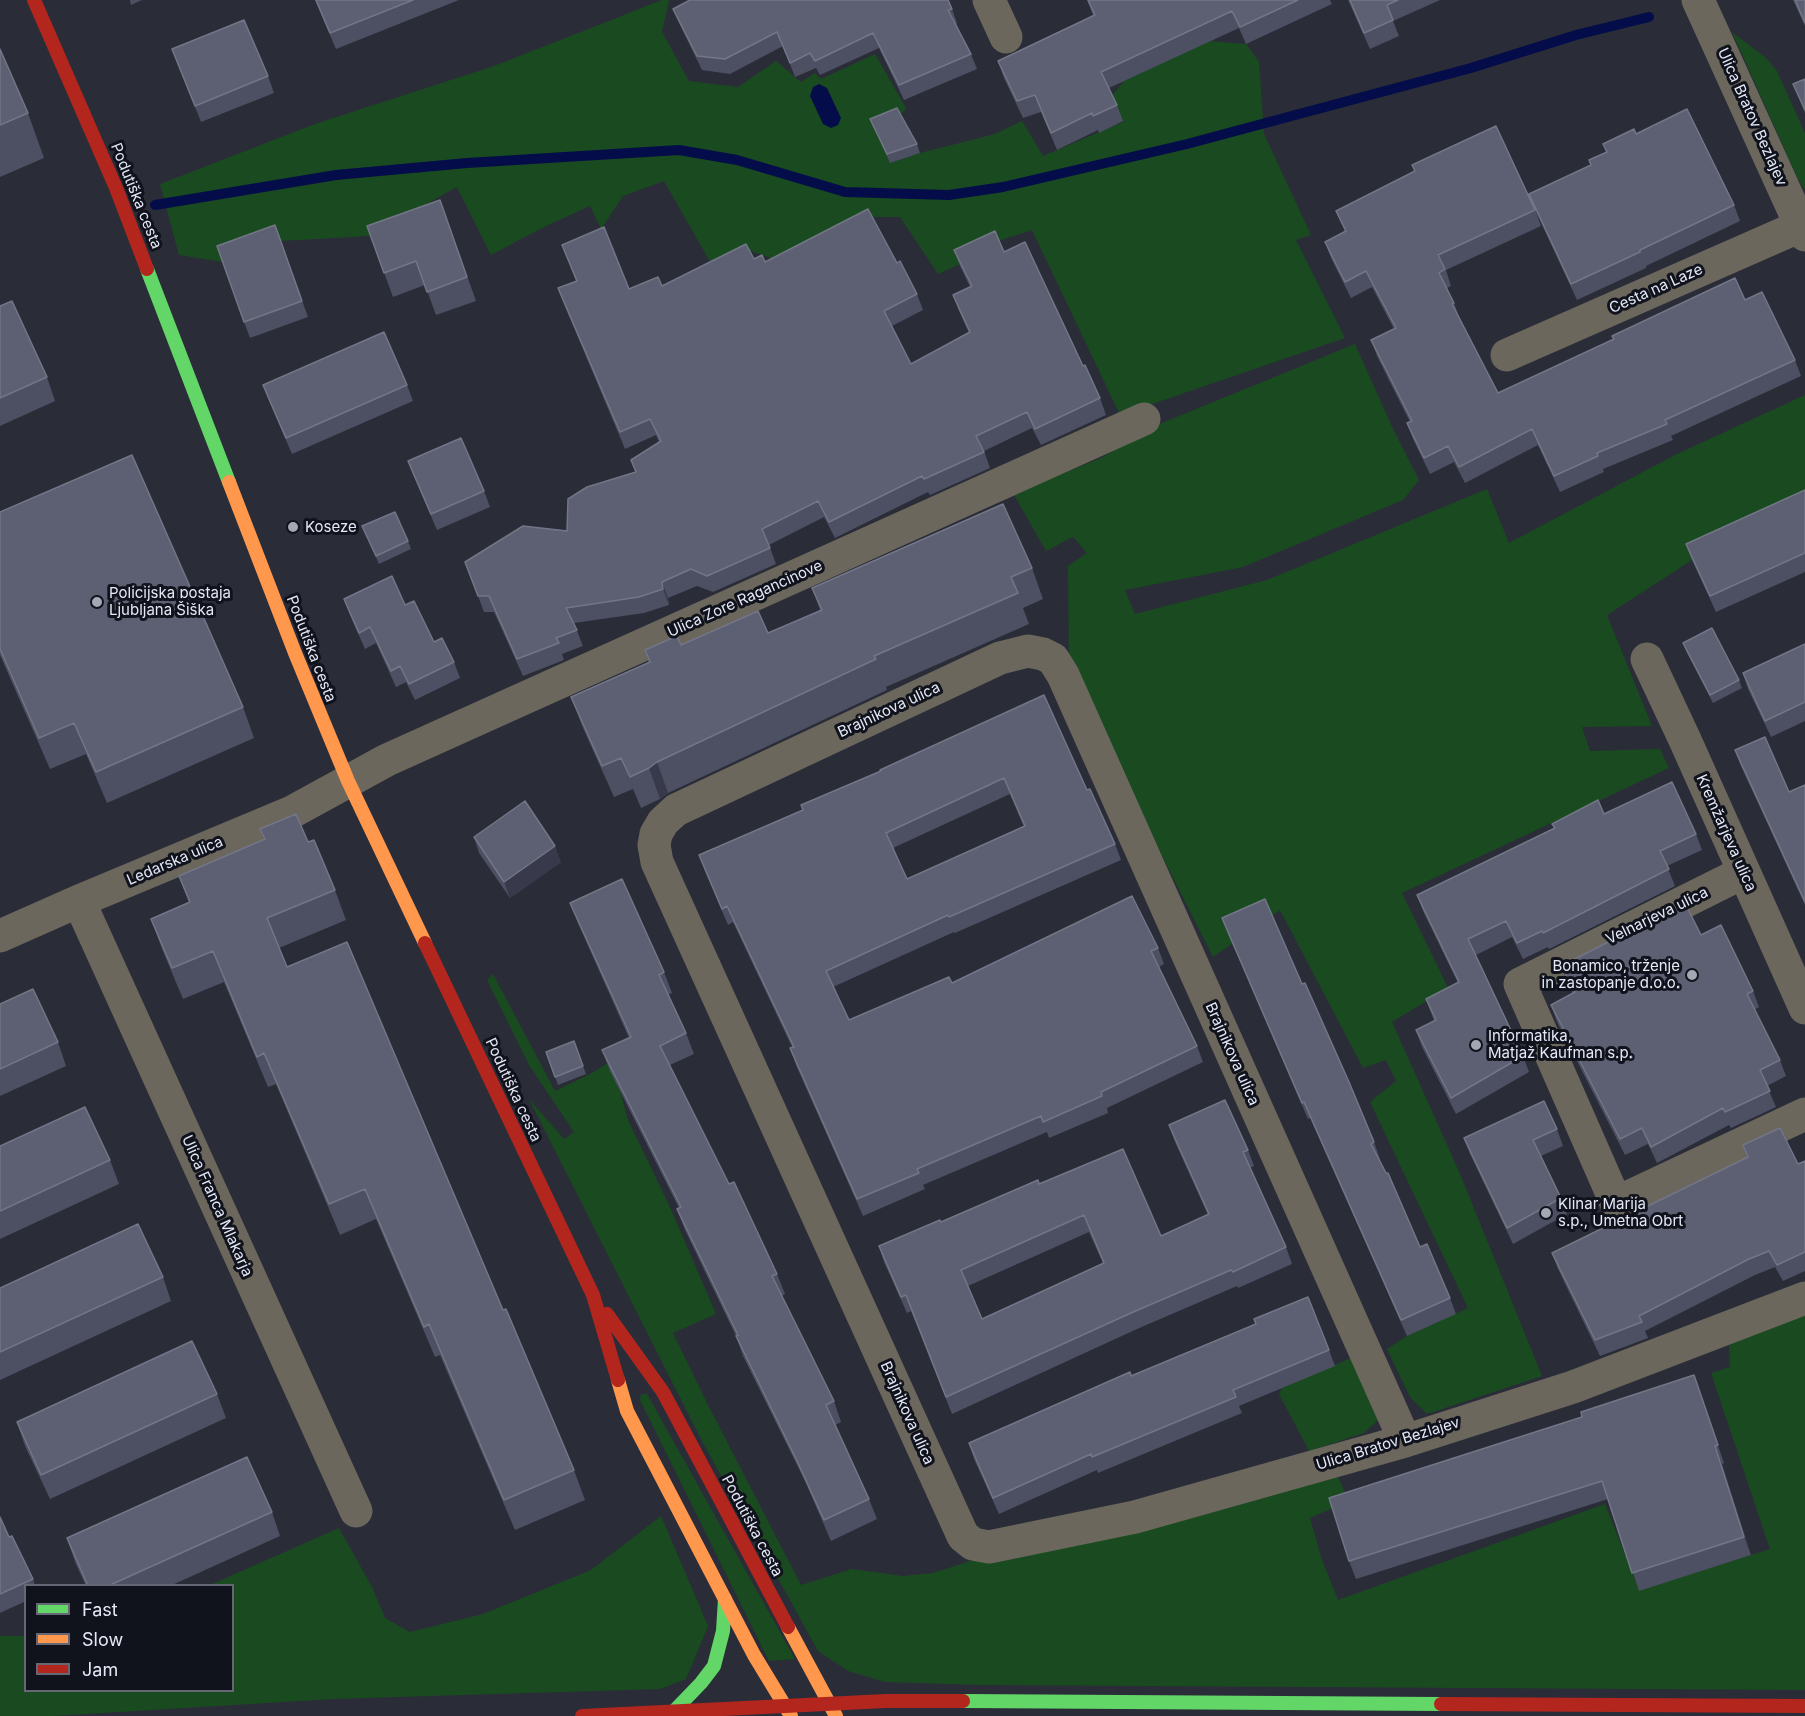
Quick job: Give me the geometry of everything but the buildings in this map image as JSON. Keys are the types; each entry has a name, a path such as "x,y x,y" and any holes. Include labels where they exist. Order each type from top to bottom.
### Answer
{"main road":[{"name":"Podutiška cesta","path":"34,0 116,188 295,653 348,781 592,1295 627,1411 754,1655 787,1710"},
{"name":"Podutiška cesta","path":"592,1295 663,1392 836,1716"},
{"path":"675,1710 714,1666 723,1631 725,1599"},
{"path":"582,1716 675,1710 787,1710 828,1703 886,1701 1805,1706"}],"street":[{"path":"989,0 1006,37"},
{"name":"Ulica Bratov Bezlajev","path":"1698,0 1804,228"},
{"name":"Cesta na Laze","path":"1507,355 1804,228"},
{"name":"Ulica Zore Ragancinove","path":"348,781 398,755 1144,419"},
{"name":"Brajnikova ulica","path":"963,1536 657,862 654,845 656,834 663,822 676,810 1000,658 1028,651 1053,659 1063,675 1405,1441"},
{"name":"Kremžarjeva ulica","path":"1647,659 1805,1008"},
{"name":"Ledarska ulica","path":"0,936 292,812 348,781"},
{"name":"Velnarjeva ulica","path":"1744,872 1520,984 1616,1203 1805,1114"},
{"name":"Ulica Franca Mlakarja","path":"79,901 356,1511"},
{"name":"Ulica Bratov Bezlajev","path":"963,1536 973,1544 989,1547 1135,1516 1405,1441 1573,1387 1805,1298"}],"green space":[{"path":"662,0 669,0 662,32 689,81 738,87 776,61 801,82 815,73 821,79 875,54 906,108 900,116 890,163 995,134 1022,121 1043,156 1123,122 1111,97 1124,81 1209,41 1246,44 1259,62 1264,134 1311,235 1296,240 1345,338 1120,415 1032,230 995,242 958,265 938,274 900,217 873,217 779,261 748,250 712,265 664,181 623,196 601,229 590,206 491,255 457,187 370,236 280,241 223,262 179,255 160,184 315,124 494,66"},
{"path":"1732,32 1766,58 1777,71 1805,133 1805,190 1797,177"},
{"path":"1355,344 1393,429 1419,480 1403,500 1243,567 1125,590 1135,614 1267,580 1487,489 1509,543 1675,455 1805,395 1805,506 1692,560 1607,615 1652,726 1582,727 1590,751 1660,749 1669,768 1402,893 1448,988 1392,1022 1460,1174 1542,1376 1427,1414 1410,1397 1387,1349 1407,1336 1468,1308 1370,1102 1396,1081 1386,1060 1363,1068 1280,910 1213,957 1069,671 1068,566 1087,553 1073,537 1046,551 1013,493 1101,458 1162,423"},
{"path":"493,974 555,1091 612,1061 628,1120 669,1205 716,1314 673,1333 801,1585 852,1569 903,1576 933,1573 998,1552 1334,1468 1349,1501 1310,1518 1322,1560 1338,1600 1605,1504 1639,1590 1770,1549 1711,1373 1730,1367 1729,1345 1805,1312 1805,1690 978,1685 885,1682 848,1671 818,1651 703,1443 529,1099 564,1139 574,1132 529,1065 487,980"},
{"path":"1353,1357 1378,1420 1364,1433 1309,1451 1279,1394 1282,1388"},
{"path":"641,1394 647,1394 795,1659 769,1661 640,1400"},
{"path":"661,1516 708,1626 686,1679 660,1689 333,1699 53,1716 0,1716 0,1636 24,1636 24,1692 234,1692 234,1584 212,1584 339,1528 372,1587 385,1618 410,1632 483,1614 591,1570"}],"shaded area":[{"path":"819,84 827,88 841,118 838,125 831,128 823,124 810,96 813,87"}],"waterway":[{"path":"155,205 336,175 467,163 679,150 737,160 845,192 949,195 1003,187 1187,144 1471,68 1576,35 1649,17"}],"traffic: fast":[{"path":"147,269 229,482"},
{"path":"675,1710 714,1666 723,1631 725,1599"},
{"path":"963,1701 1441,1704"}],"traffic: slow":[{"path":"229,482 295,653 348,781 425,943"},
{"path":"618,1380 627,1411 754,1655 791,1716"},
{"path":"788,1627 836,1716"}],"traffic: jam":[{"path":"34,0 116,188 147,269"},
{"path":"425,943 593,1295 618,1380"},
{"path":"607,1314 663,1392 788,1627"},
{"path":"582,1716 886,1701 963,1701"},
{"path":"1441,1704 1805,1706"}],"place":[{"name":"Koseze","path":"293,527"},
{"name":"Policijska postaja Ljubljana Šiška","path":"97,602"},
{"name":"Bonamico, trženje in zastopanje d.o.o.","path":"1692,975"},
{"name":"Informatika, Matjaž Kaufman s.p.","path":"1476,1045"},
{"name":"Klinar Marija s.p., Umetna Obrt","path":"1546,1213"}]}
